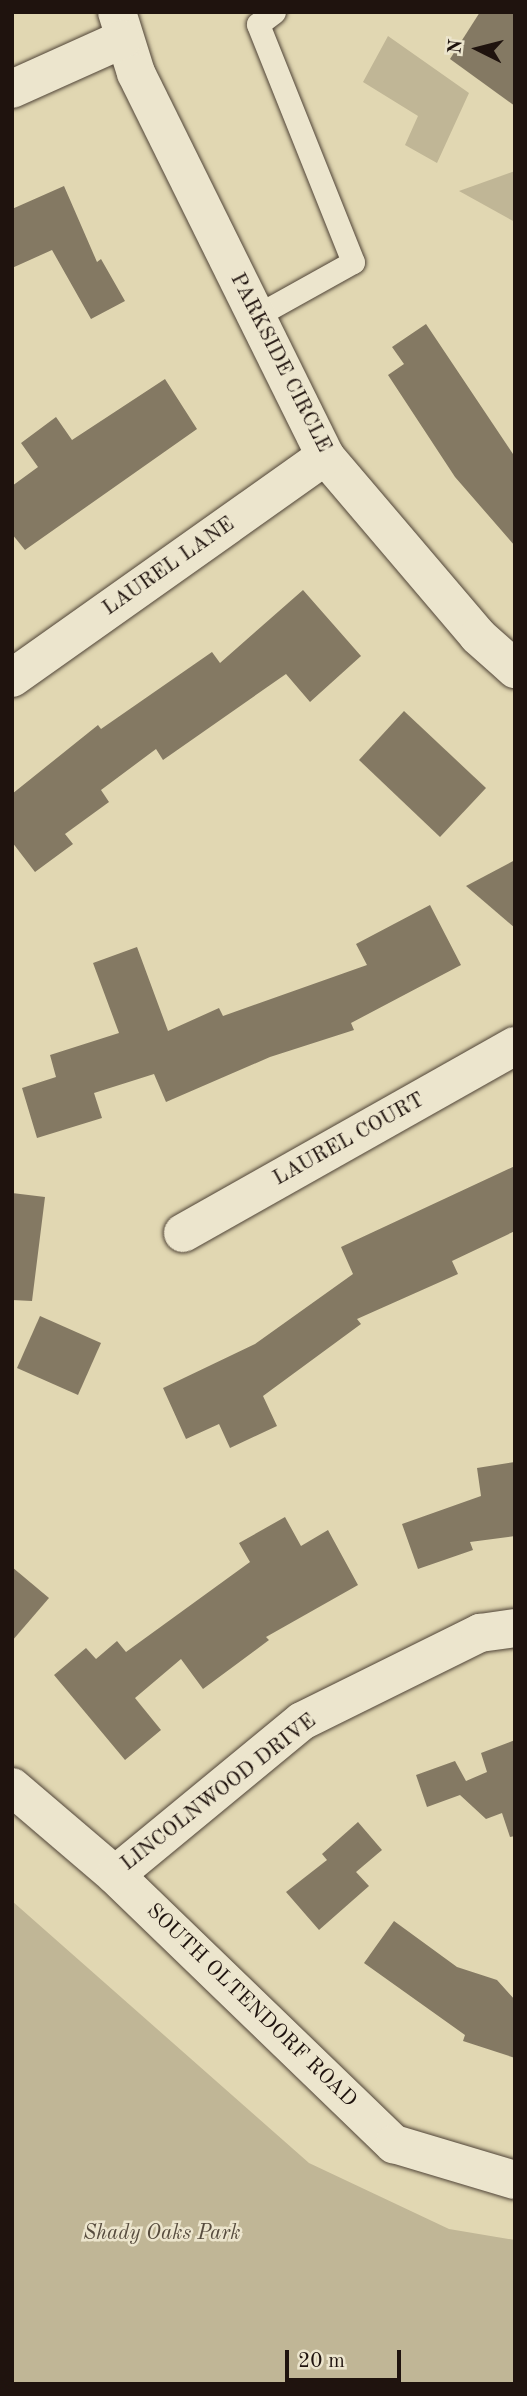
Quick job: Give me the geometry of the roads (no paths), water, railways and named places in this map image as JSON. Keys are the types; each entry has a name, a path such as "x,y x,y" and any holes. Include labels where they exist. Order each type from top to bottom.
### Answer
{"street":[{"path":"12,89 120,26"},
{"name":"PARKSIDE CIRCLE","path":"120,26 136,74 325,456 478,636 515,669"},
{"name":"LAUREL LANE","path":"12,678 325,456"},
{"name":"LAUREL COURT","path":"183,1233 515,1046"},
{"name":"LINCOLNWOOD DRIVE","path":"115,1875 302,1721 480,1633 515,1628"},
{"name":"SOUTH OLTENDORF ROAD","path":"12,1787 115,1875 394,2144 515,2180"}],"lane":[{"path":"256,316 353,262 262,16"}],"park label":[{"name":"Shady Oaks Park","path":"162,2234"}]}
